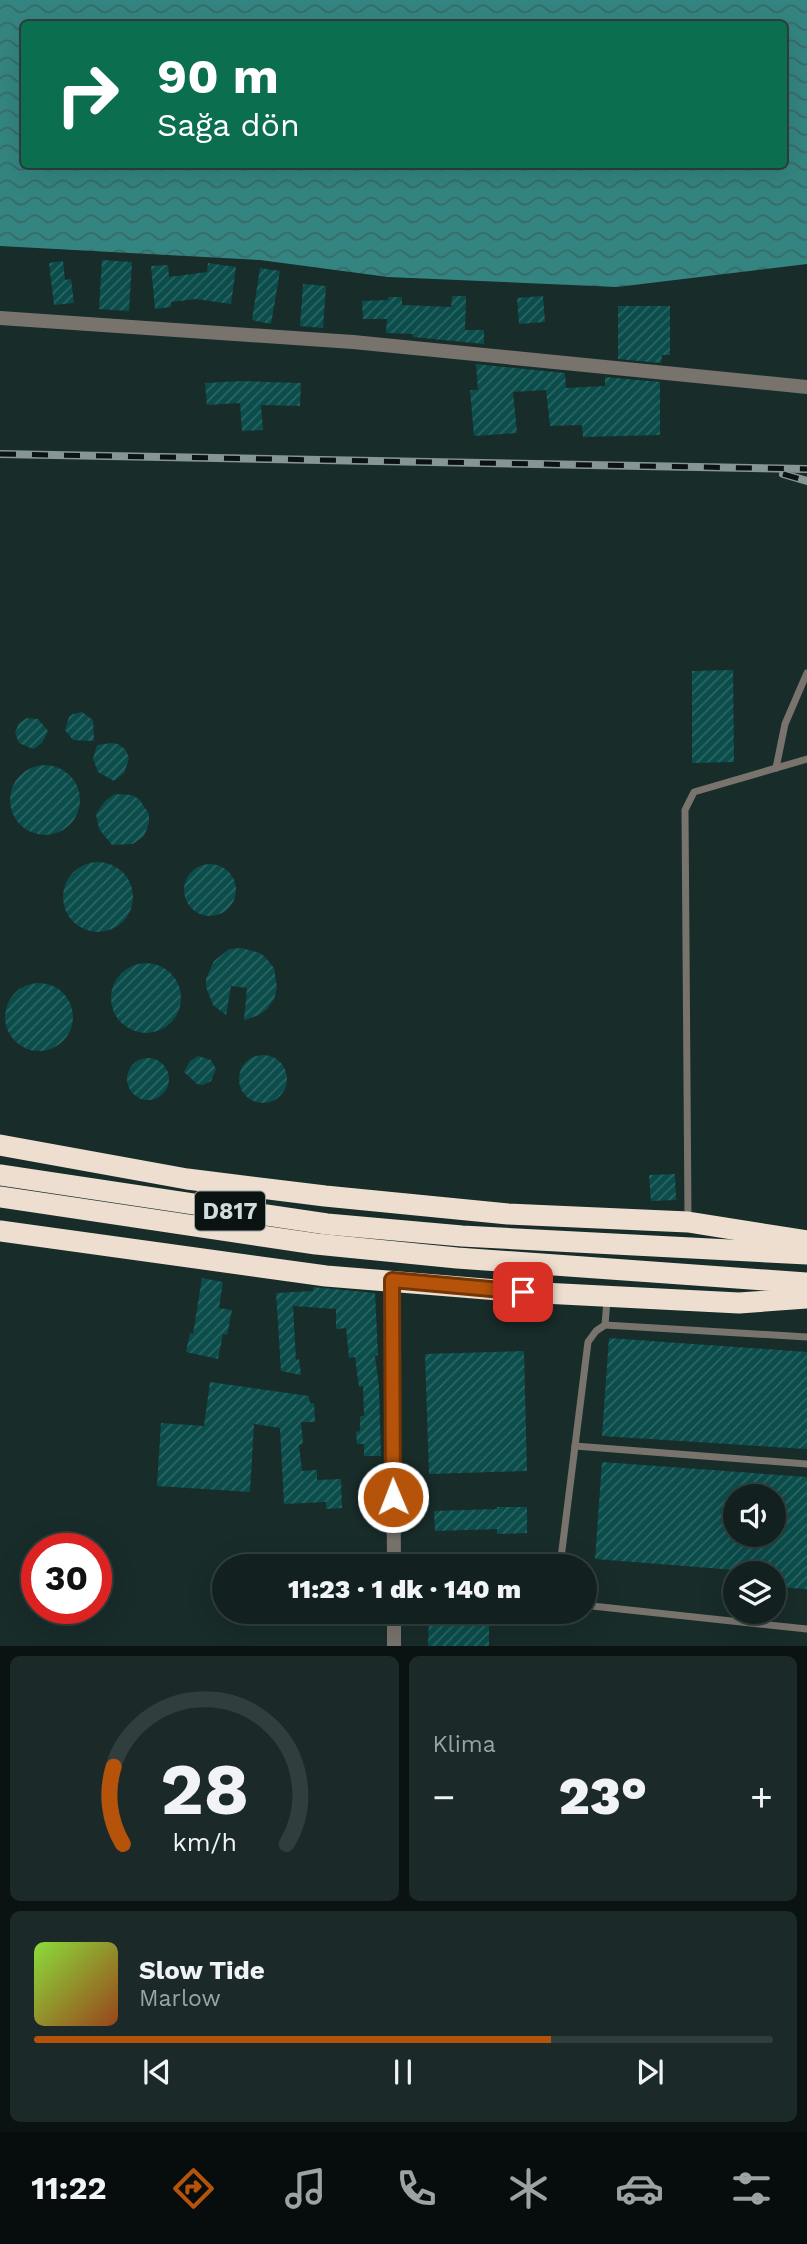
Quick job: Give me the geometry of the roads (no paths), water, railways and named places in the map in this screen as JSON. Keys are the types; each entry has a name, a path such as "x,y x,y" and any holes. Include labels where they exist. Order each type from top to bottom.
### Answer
{"highway":[{"path":"0,1145 187,1179 325,1196 508,1214 688,1222 807,1241"},
{"name":"D817","path":"0,1175 327,1224 461,1236 807,1254"},
{"name":"D817","path":"0,1197 316,1244 457,1258 807,1283"},
{"path":"0,1231 326,1276 523,1292 739,1303 807,1298"}],"street":[{"path":"0,318 353,342 807,387"},
{"path":"392,1280 394,1554"},
{"path":"394,1624 394,1646"}],"lane":[{"path":"776,768 785,724 807,673"},
{"path":"688,1222 684,810 694,792 807,759"},
{"path":"606,1325 607,1296"},
{"path":"562,1554 588,1342 596,1331 606,1325 807,1336"},
{"path":"575,1447 807,1464"},
{"path":"597,1607 807,1629"}],"water":[{"path":"0,0 807,0 807,264 617,287 388,277 260,260 0,246"}],"railway":[{"path":"0,454 807,469"},
{"path":"783,474 807,481"}]}
